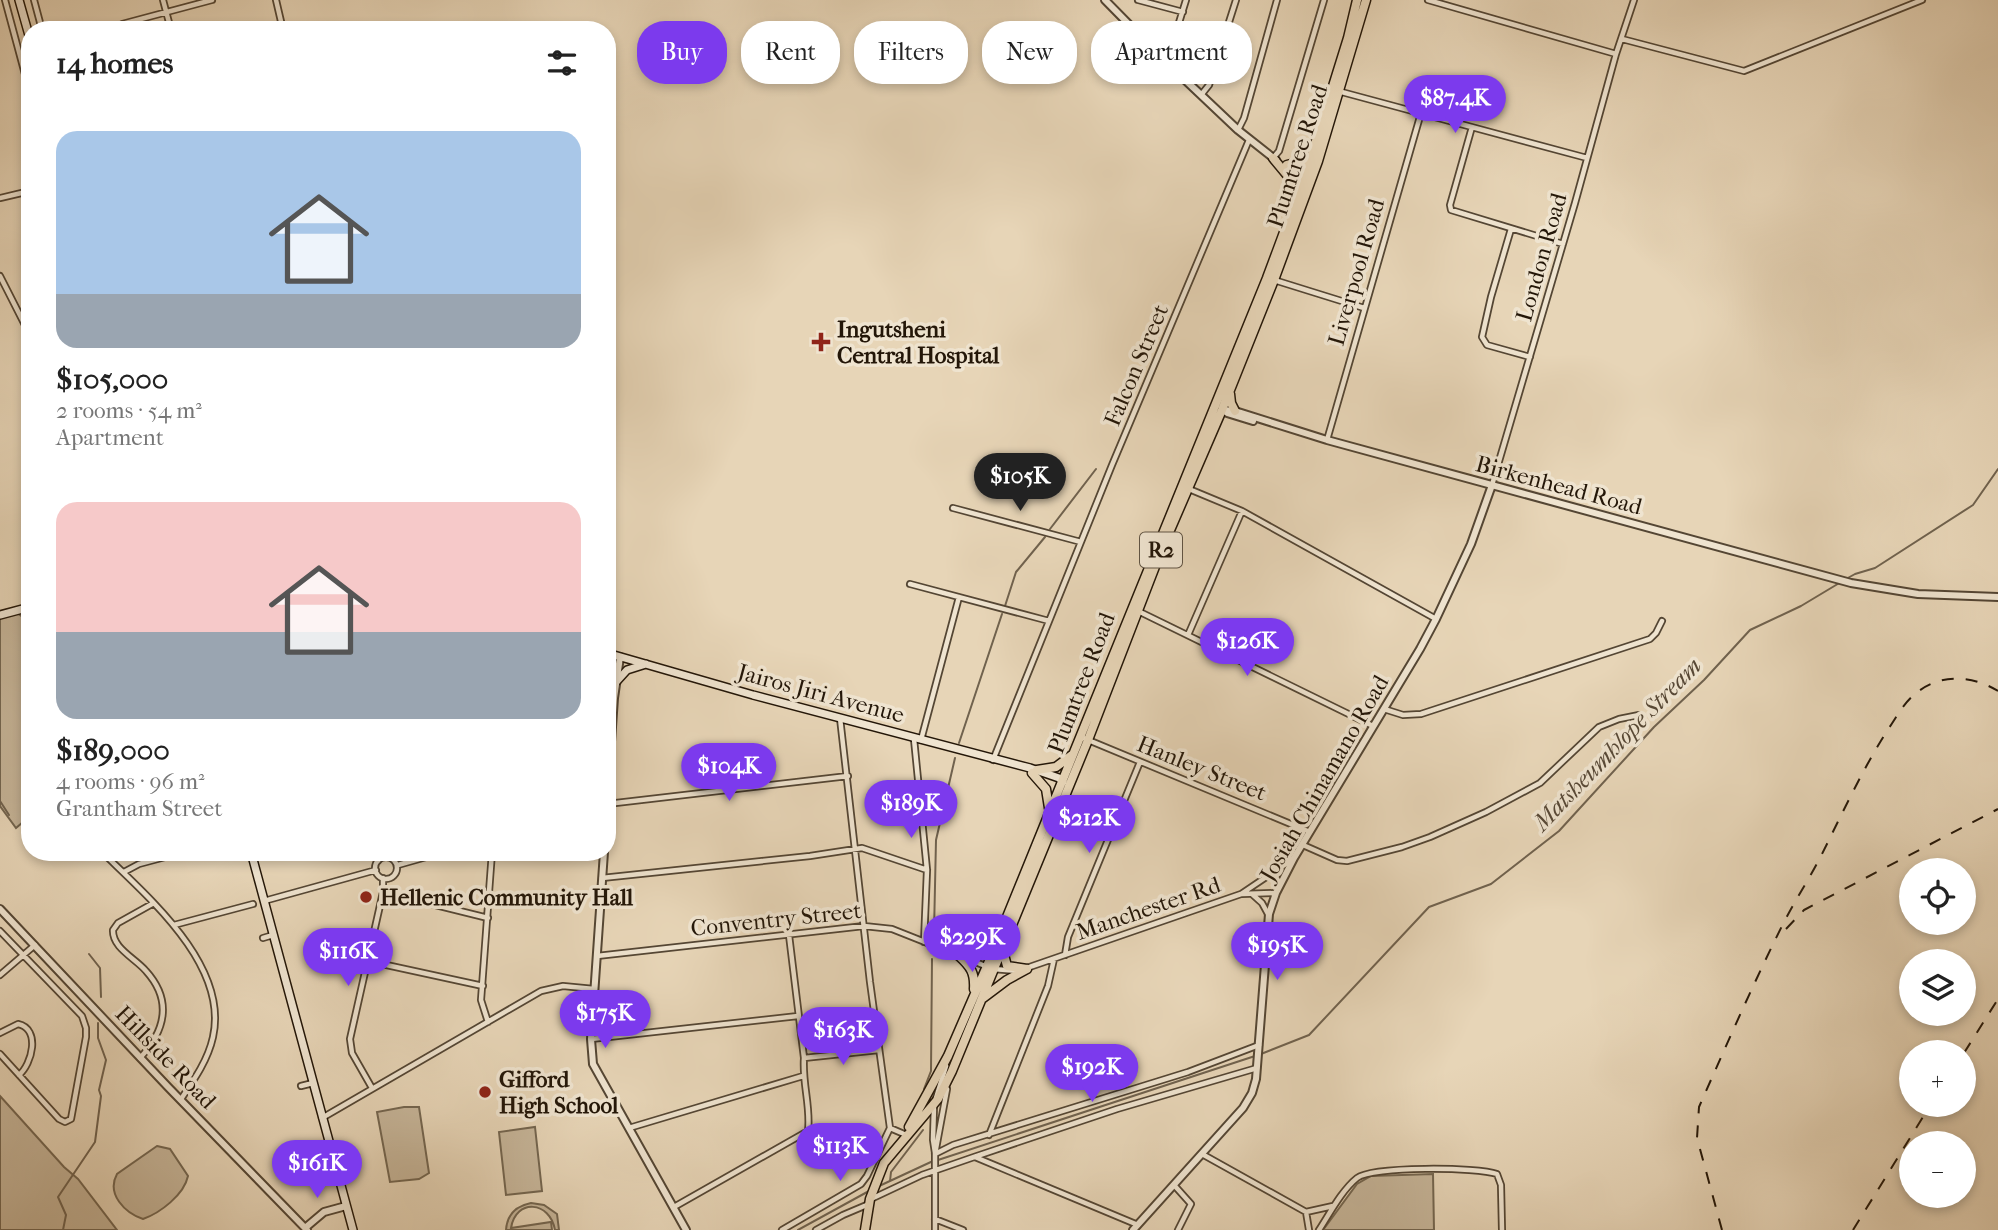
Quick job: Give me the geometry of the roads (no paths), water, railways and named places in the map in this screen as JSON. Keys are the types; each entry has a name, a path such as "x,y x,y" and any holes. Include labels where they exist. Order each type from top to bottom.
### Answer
{"highway":[{"name":"Plumtree Road","path":"990,968 1002,949 1074,774 1084,739 1134,609 1213,420 1218,395 1310,187 1357,0"},
{"name":"Plumtree Road","path":"1335,90 1366,0"},
{"path":"1273,158 1292,181 1297,198"},
{"path":"1287,165 1315,159"},
{"path":"1310,187 1306,173 1315,159"},
{"name":"Plumtree Road","path":"1222,410 1306,173"},
{"path":"1213,420 1234,414 1230,391"},
{"path":"1213,420 1222,410 1218,395"},
{"name":"Plumtree Road","path":"896,1147 926,1099 977,998 990,968 998,939 1075,751 1084,739"},
{"path":"1049,814 1046,789 1032,770 1056,767 1075,751"},
{"path":"1065,795 1063,782 1074,774"},
{"path":"959,956 981,953 998,939"},
{"path":"1002,949 1007,965 1027,969"},
{"path":"959,956 970,965 974,973 977,998 1027,969"},
{"name":"Plumtree Road","path":"896,1147 934,1104 952,1071 977,998"},
{"name":"R2","path":"865,1230 876,1182 884,1163 896,1147"}],"main road":[{"path":"19,0 25,21"},
{"path":"0,615 21,610"},
{"name":"Jairos Jiri Avenue","path":"616,656 1032,770 1059,778 1063,782"},
{"path":"617,681 627,670 646,664"},
{"path":"253,861 353,1230"}],"street":[{"path":"5,0 21,60"},
{"path":"34,0 40,21"},
{"path":"163,0 168,21"},
{"path":"133,21 212,0"},
{"path":"275,0 281,21"},
{"path":"1105,0 1126,21"},
{"path":"1138,0 1183,12"},
{"path":"1180,21 1186,0"},
{"path":"1201,95 1209,85 1236,0"},
{"path":"1238,130 1244,118 1277,0"},
{"path":"1273,158 1283,141 1324,0"},
{"path":"1428,0 1616,54"},
{"name":"London Road","path":"1492,485 1616,54 1634,0"},
{"path":"1622,39 1744,71 1922,0"},
{"path":"1189,84 1249,140 1273,158 1306,173"},
{"path":"1335,90 1587,158"},
{"name":"Liverpool Road","path":"1327,440 1421,113"},
{"path":"1472,127 1450,208 1455,213 1563,244"},
{"name":"Falcon Street","path":"993,760 1048,621 1249,140"},
{"path":"0,198 21,193"},
{"path":"1511,229 1482,337 1487,345 1530,356"},
{"path":"0,276 21,317"},
{"path":"1270,279 1364,308"},
{"name":"Birkenhead Road","path":"1222,410 1851,583 1918,594 1998,597"},
{"name":"Josiah Chinamano Road","path":"1135,1228 1248,1101 1257,1068 1269,914 1276,893 1294,858 1436,619 1471,544 1492,485"},
{"path":"1185,487 1242,511 1436,619"},
{"path":"953,508 1081,542"},
{"path":"1188,635 1242,511"},
{"path":"910,584 1048,621"},
{"path":"924,942 927,870 917,739 959,597"},
{"path":"1134,609 1373,726"},
{"path":"1384,709 1403,715 1420,714 1650,639 1662,621"},
{"path":"616,693 620,657"},
{"path":"1303,845 1336,860 1347,860 1391,850 1430,837 1486,812 1540,783 1599,727 1639,715"},
{"path":"782,1230 859,1186 867,1176 890,1128 840,717"},
{"name":"Hanley Street","path":"1084,739 1310,832"},
{"path":"1065,956 1068,937 1140,762"},
{"path":"616,801 848,776"},
{"path":"602,878 810,856 855,848 869,849 927,870"},
{"path":"1241,894 1294,858"},
{"path":"112,861 174,925 204,972 214,996 215,1027 209,1051 181,1099"},
{"path":"124,872 150,861"},
{"path":"376,870 378,861"},
{"path":"383,878 393,877 397,872 394,861"},
{"path":"397,865 411,861"},
{"path":"488,1022 482,1007 482,986 491,861"},
{"path":"603,861 591,1039 593,1064 686,1230"},
{"path":"264,901 376,870"},
{"path":"372,1088 352,1053 350,1039 383,892 383,878 376,870"},
{"path":"383,892 488,918"},
{"path":"1251,893 1269,914"},
{"path":"1241,894 1276,893"},
{"name":"Manchester Rd","path":"990,968 1010,971 1027,969 1241,894"},
{"path":"140,1058 156,1040 161,1027 163,1005 151,977 119,946 114,939 113,930 118,923 152,904"},
{"path":"174,925 253,904"},
{"name":"Hillside Road","path":"0,909 306,1229"},
{"name":"Conventry Street","path":"597,956 864,926 892,929 990,968"},
{"path":"0,930 82,1016 86,1037 73,1115 65,1122 59,1119 0,1054"},
{"path":"263,938 273,935"},
{"path":"789,935 804,1058 808,1131"},
{"path":"0,975 36,945"},
{"path":"989,1135 1048,986 1054,960"},
{"path":"368,961 482,986"},
{"path":"321,1119 535,995 554,987 594,989"},
{"path":"591,1039 797,1016"},
{"path":"0,1033 18,1024 26,1027 32,1035 29,1065 19,1075"},
{"path":"935,1155 953,1144 1188,1072 1259,1046"},
{"path":"804,1058 879,1050"},
{"path":"936,1230 934,1104 948,1056"},
{"path":"816,1230 871,1199 936,1169 1117,1108 1257,1068"},
{"path":"935,1155 943,1103 952,1071"},
{"path":"628,1128 803,1076"},
{"path":"301,1086 313,1083"},
{"path":"890,1128 904,1134"},
{"path":"674,1207 808,1131"},
{"path":"808,1131 875,1159"},
{"path":"1202,1154 1306,1212 1327,1209 1336,1204"},
{"path":"974,1157 1135,1228"},
{"path":"1319,1230 1356,1179 1373,1172 1434,1169 1480,1170 1493,1172 1499,1177 1502,1230"},
{"path":"1174,1185 1191,1205 1178,1230"},
{"path":"306,1229 324,1212 346,1206"},
{"path":"1306,1212 1310,1230"},
{"path":"935,1219 963,1230"}],"waterway":[{"path":"1050,529 1096,469"},
{"name":"Matsheumhlope Stream","path":"1846,579 1875,568 1973,505 1998,469"},
{"path":"1005,606 1016,572 1045,537"},
{"name":"Matsheumhlope Stream","path":"1261,1054 1309,1035 1429,907 1491,884 1559,831 1654,727 1704,680 1750,630 1801,606 1841,582"},
{"path":"959,743 1002,614"},
{"path":"934,932 936,840 955,758"},
{"path":"0,801 9,815"},
{"path":"89,954 100,968 101,997"},
{"path":"924,1089 931,1071 932,959"},
{"name":"Matsheumhlope Stream","path":"63,1230 66,1215 58,1197 95,1142 101,1096 99,1090 106,1060 98,1038 98,1023"},
{"name":"Matsheumhlope Stream","path":"938,1160 1255,1056"},
{"path":"890,1181 891,1172 923,1130"},
{"name":"Matsheumhlope Stream","path":"877,1187 933,1161"},
{"name":"Matsheumhlope Stream","path":"798,1230 869,1191"}],"railway":[{"path":"1722,1230 1697,1138 1699,1107 1783,924 1871,759 1907,701 1925,687 1945,680 1967,679 1998,691"},
{"path":"1786,929 1804,910 1998,809"},
{"path":"1972,1040 1998,999"},
{"path":"1853,1230 1923,1117"}],"place":[{"name":"Ingutsheni Central Hospital","path":"821,342"},
{"name":"Hellenic Community Hall","path":"366,897"},
{"name":"Gifford High School","path":"485,1092"}]}
